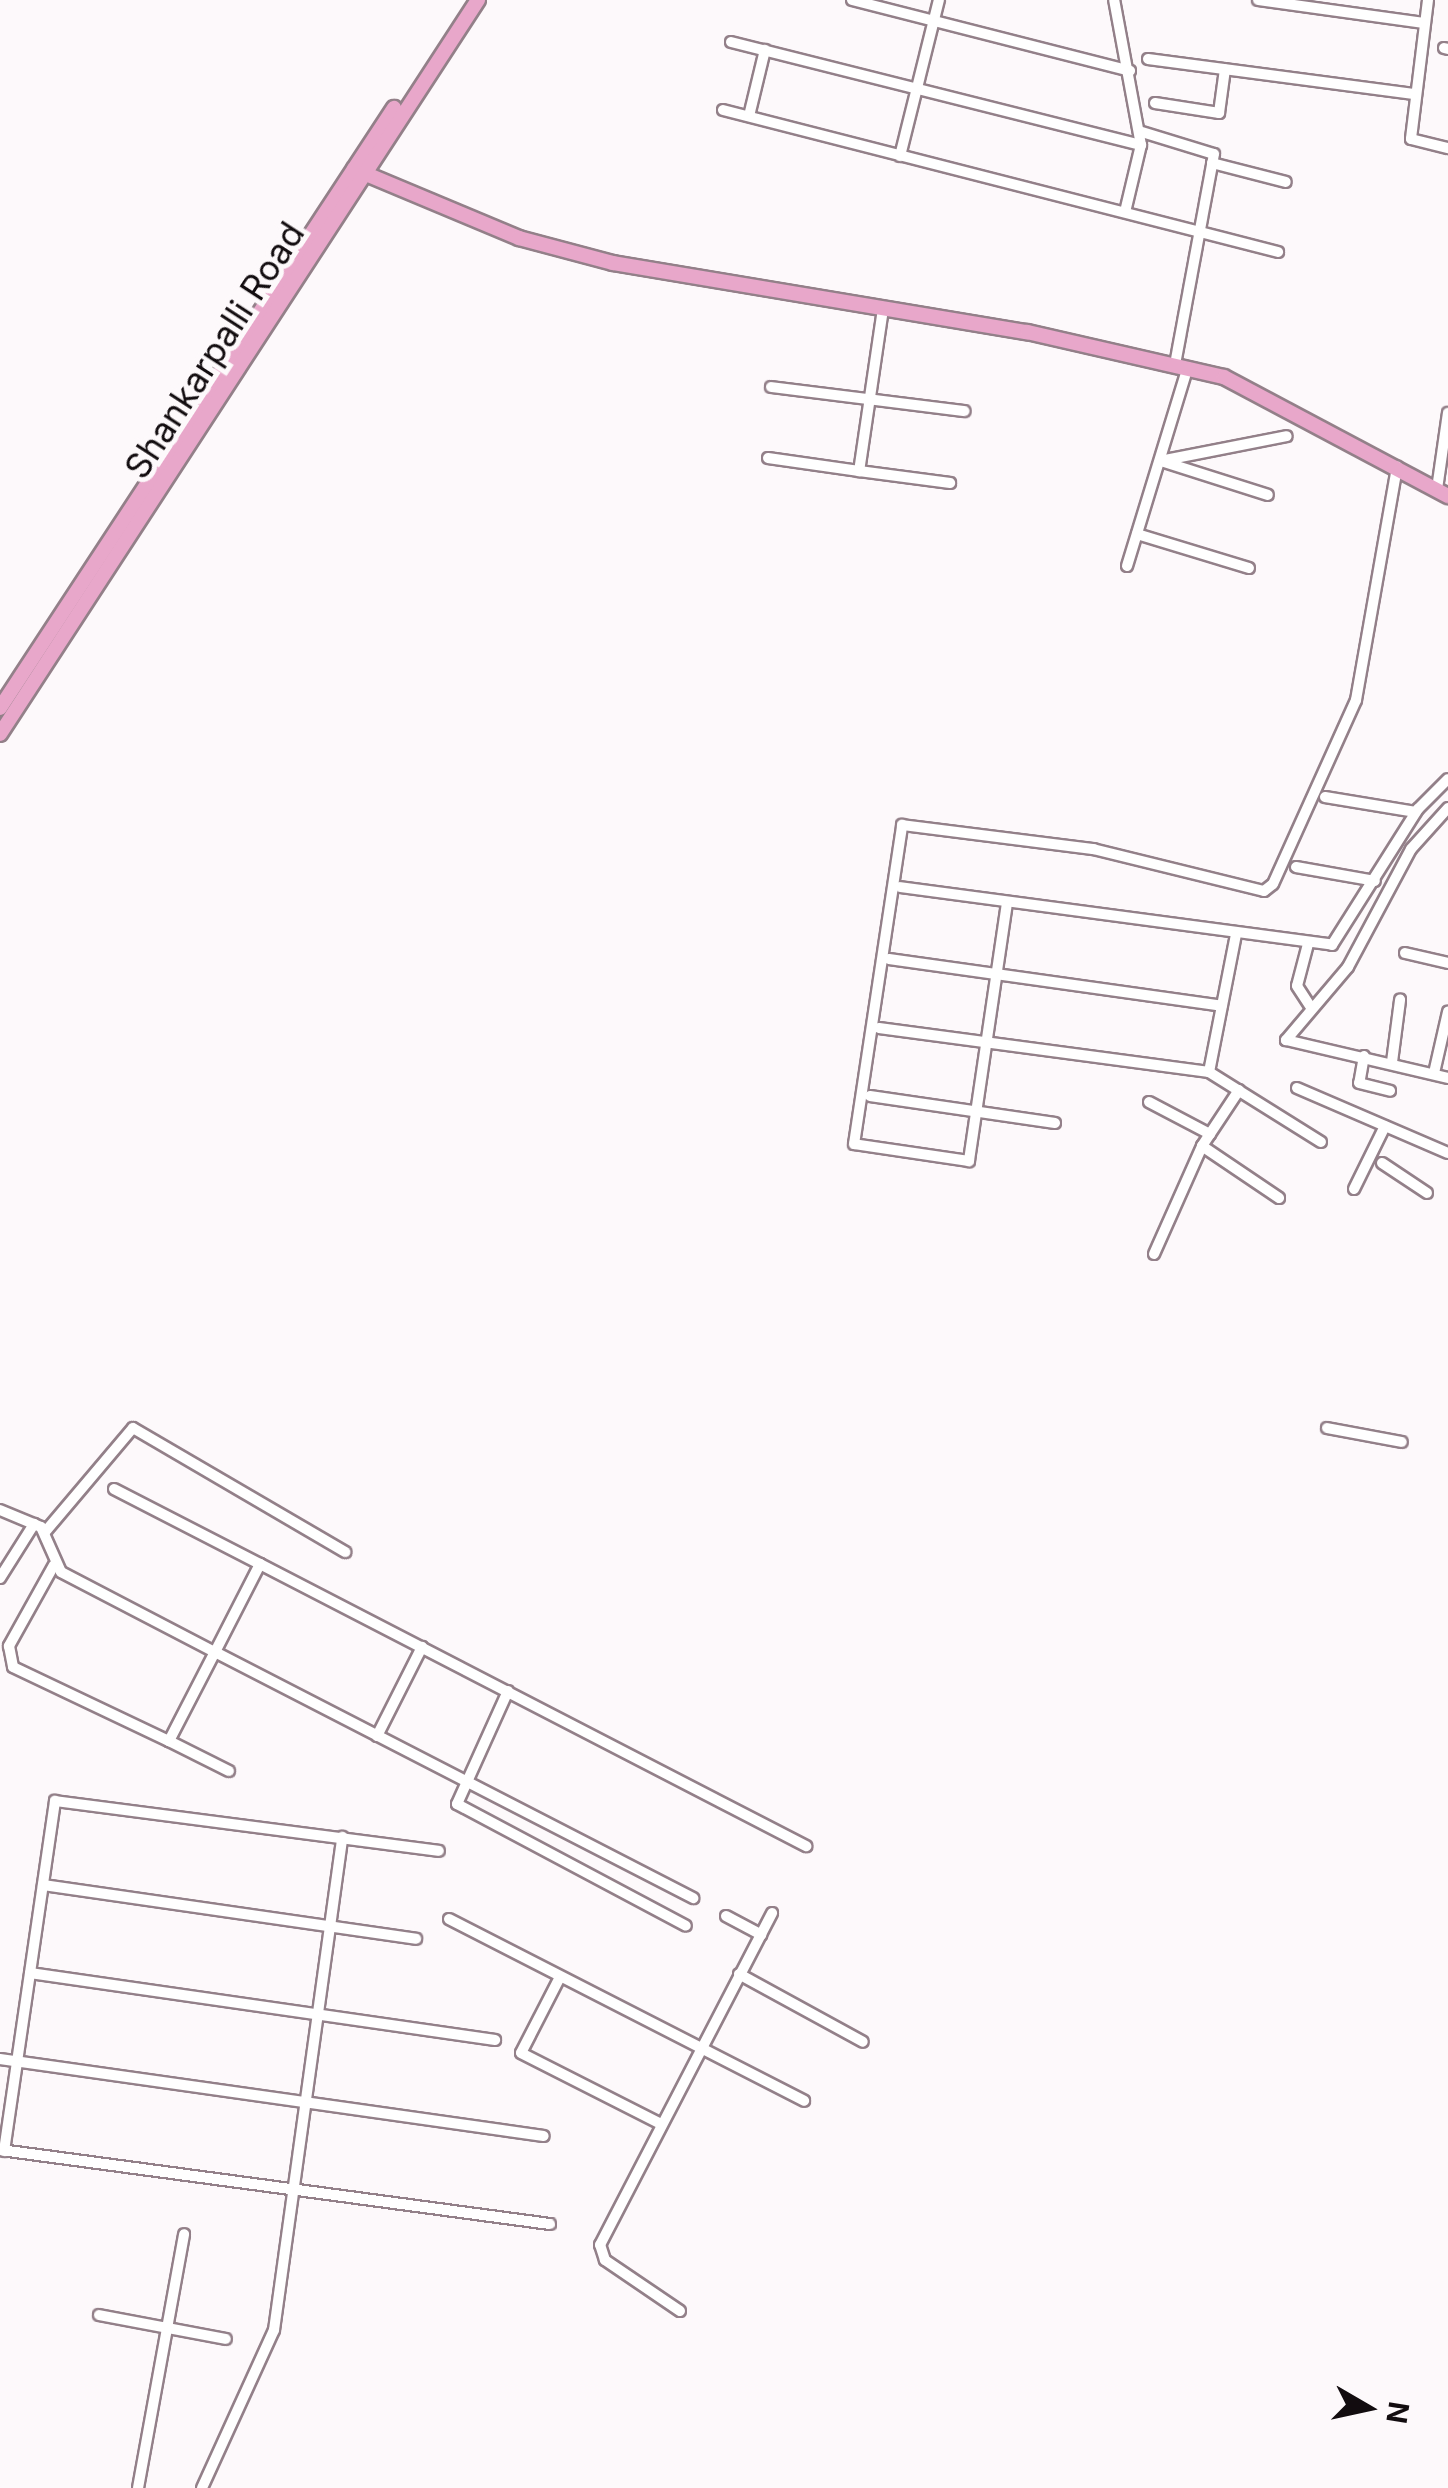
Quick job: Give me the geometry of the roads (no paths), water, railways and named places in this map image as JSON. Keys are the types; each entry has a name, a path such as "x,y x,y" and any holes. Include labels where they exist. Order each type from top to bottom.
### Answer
{"main road":[{"name":"Shankarpalli Road","path":"0,734 468,0"},
{"name":"Shankarpalli Road","path":"0,708 478,0"},
{"path":"359,172 561,250 1182,366 1252,387 1443,492"}],"street":[{"path":"852,0 1130,70"},
{"path":"900,156 939,0"},
{"path":"1114,0 1142,132 1124,212"},
{"path":"1258,0 1424,23"},
{"path":"1428,0 1411,139 1448,148"},
{"path":"732,42 1141,145"},
{"path":"749,116 765,50"},
{"path":"1148,59 1414,94"},
{"path":"1155,103 1218,119 1225,69"},
{"path":"723,110 1278,252"},
{"path":"1127,566 1160,461 1182,366 1196,232 1212,163 1208,148 1142,132"},
{"path":"1212,163 1286,182"},
{"path":"859,471 883,309"},
{"path":"770,387 965,411"},
{"path":"1443,492 1448,412"},
{"path":"1160,461 1287,436"},
{"path":"768,458 950,482"},
{"path":"1160,461 1268,494"},
{"path":"1007,903 969,1162 854,1144 902,826 1093,848 1264,891 1356,700 1398,467"},
{"path":"1136,534 1249,568"},
{"path":"900,887 1308,944 1340,939 1416,812 1448,780"},
{"path":"1325,797 1416,812"},
{"path":"1448,808 1411,850 1370,934 1286,1040 1448,1078"},
{"path":"1296,868 1375,881"},
{"path":"1208,1072 1236,934"},
{"path":"1308,944 1297,986 1312,1009"},
{"path":"1405,953 1448,962"},
{"path":"890,959 1222,1006"},
{"path":"1392,1062 1400,1000"},
{"path":"1434,1073 1448,1016"},
{"path":"879,1028 1208,1072 1321,1142"},
{"path":"1364,1056 1359,1083 1390,1091"},
{"path":"1297,1088 1448,1153"},
{"path":"1154,1254 1202,1146 1239,1090"},
{"path":"870,1096 1055,1124"},
{"path":"1149,1102 1210,1134"},
{"path":"1354,1189 1385,1126"},
{"path":"1202,1146 1279,1198"},
{"path":"1382,1163 1428,1193"},
{"path":"45,1532 133,1428 345,1552"},
{"path":"1327,1428 1402,1442"},
{"path":"114,1489 806,1846"},
{"path":"0,1510 45,1532 54,1565 8,1658 229,1771"},
{"path":"0,1578 34,1524"},
{"path":"169,1741 260,1564"},
{"path":"54,1565 693,1898"},
{"path":"377,1736 422,1647"},
{"path":"508,1691 456,1799 462,1810 686,1926"},
{"path":"439,1851 62,1798 52,1807 2,2150 550,2224"},
{"path":"202,2488 266,2358 342,1837"},
{"path":"43,1885 416,1938"},
{"path":"680,2311 600,2252 661,2124 772,1913"},
{"path":"726,1916 760,1935"},
{"path":"448,1920 804,2101"},
{"path":"30,1973 495,2040"},
{"path":"740,1974 863,2042"},
{"path":"560,1977 521,2053 661,2124"},
{"path":"0,2059 544,2136"},
{"path":"138,2488 184,2234"},
{"path":"100,2315 226,2339"}]}
